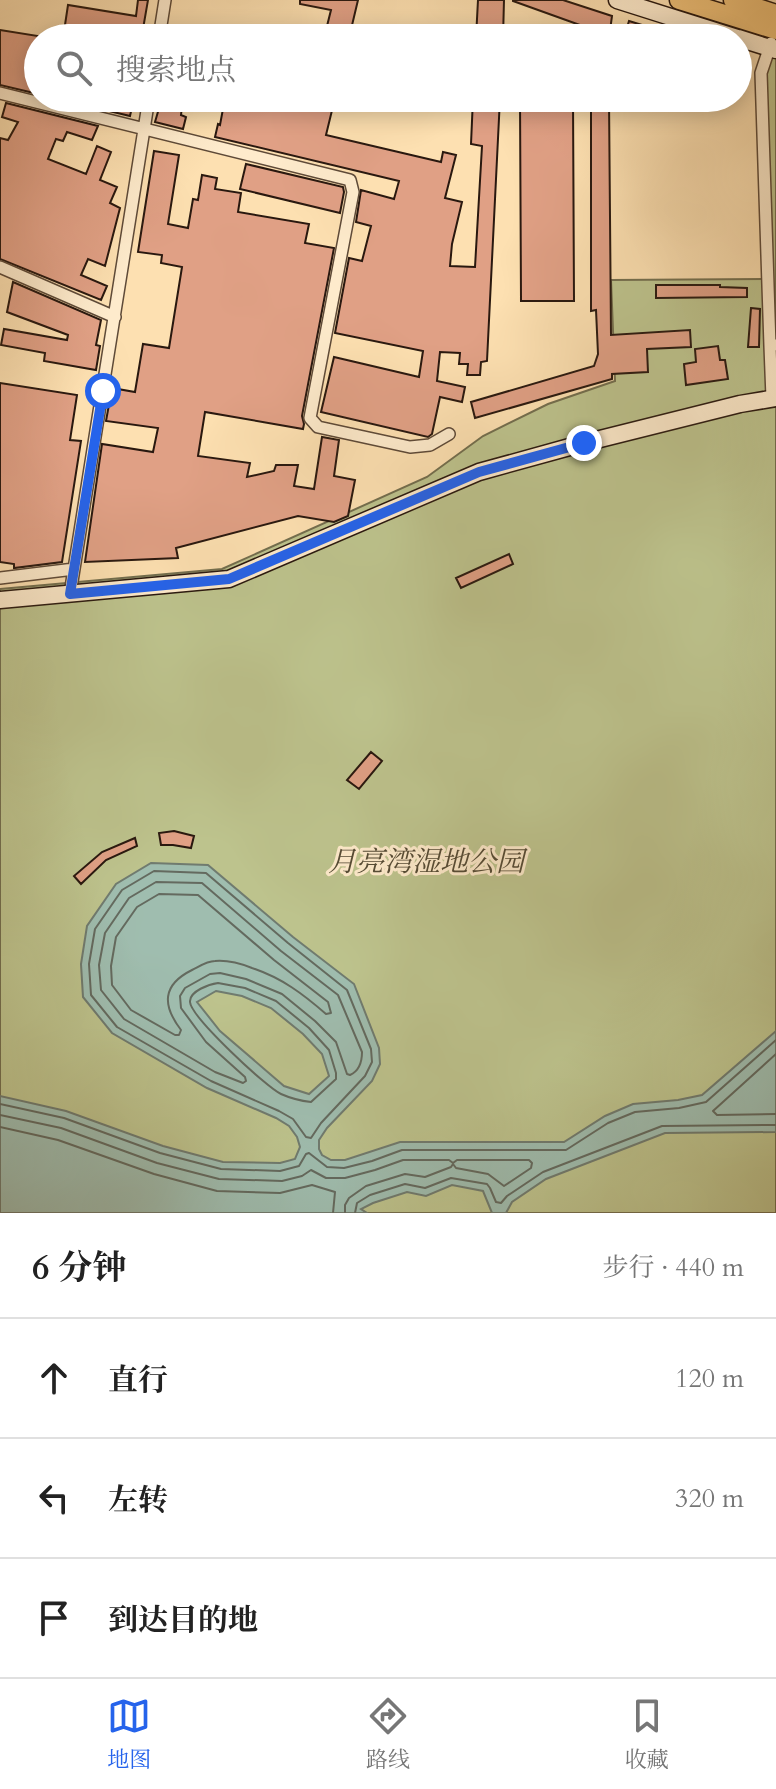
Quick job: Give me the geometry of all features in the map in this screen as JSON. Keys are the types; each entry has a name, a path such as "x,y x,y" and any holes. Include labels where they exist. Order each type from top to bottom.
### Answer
{"main road":[{"path":"679,0 776,30"},
{"path":"733,0 776,14"}],"street":[{"path":"161,24 165,0"},
{"path":"617,0 693,24"},
{"path":"0,600 229,579 479,472 612,436 774,398 761,73 772,49 776,30"},
{"path":"752,43 772,49"},
{"path":"0,93 24,99"},
{"path":"79,112 350,180 353,192 310,418 318,427 410,447 430,445 449,434"},
{"path":"70,594 147,112"},
{"path":"0,267 115,317"},
{"path":"0,578 74,569"}],"green space":[{"name":"月亮湾湿地公园","path":"776,50 776,1213 289,1213 0,1113 0,589 222,569 427,477 483,436 548,404 615,381 611,280 767,279 761,73"}],"water":[{"path":"151,863 208,865 354,984 379,1048 380,1064 372,1081 319,1140 322,1155 331,1160 345,1160 400,1142 564,1142 605,1116 633,1104 702,1095 776,1031 776,1132 665,1133 546,1179 512,1202 506,1213 492,1213 483,1191 452,1185 426,1196 407,1192 373,1203 361,1209 367,1213 0,1213 0,1096 66,1111 163,1146 223,1162 280,1163 295,1159 300,1147 289,1126 276,1118 207,1088 112,1033 83,997 81,964 87,926 116,884","holes":["216,991 242,996 271,1008 322,1054 329,1076 309,1094 284,1086 220,1031 197,1002"]}],"building":[{"path":"138,0 148,0 144,24 65,24 68,5 136,16"},
{"path":"300,0 358,0 352,24 328,24 331,10 300,4"},
{"path":"478,0 504,0 503,24 477,24"},
{"path":"563,0 612,16 611,24 577,24 513,1"},
{"path":"0,30 24,34 24,91 0,85"},
{"path":"6,103 24,108 24,112 42,112 98,126 92,140 67,132 63,141 56,139 48,159 86,174 97,146 111,152 100,180 117,187 110,203 120,208 105,266 88,259 81,275 107,286 101,300 0,259 0,138 8,140 18,122 2,117"},
{"path":"158,112 181,112 186,117 183,129 155,122"},
{"path":"222,112 332,112 326,135 441,162 443,152 456,155 445,198 462,202 450,266 475,267 482,146 471,144 472,112 499,112 487,361 481,362 480,375 467,375 468,364 459,364 460,353 440,352 437,381 465,387 462,402 440,397 432,434 428,437 321,412 334,357 419,377 423,351 335,333 349,258 362,261 371,226 356,222 361,190 394,199 399,181 215,137"},
{"path":"520,112 573,112 574,301 521,301"},
{"path":"591,112 609,112 611,335 690,330 691,347 647,349 648,372 612,374 612,379 475,418 471,402 594,366 598,354 596,310 591,311"},
{"path":"154,151 179,155 168,224 188,228 193,199 198,200 202,175 217,178 215,189 241,193 238,212 309,224 305,243 334,248 302,416 303,429 205,412 198,456 250,463 247,477 274,471 276,465 298,465 294,486 314,489 322,437 339,440 334,476 355,480 348,516 334,522 298,516 176,548 178,558 85,562 102,444 153,452 158,428 106,421 112,388 135,392 143,344 169,348 182,267 161,263 162,255 138,252"},
{"path":"246,164 343,187 340,213 240,189"},
{"path":"13,282 101,320 96,345 100,346 96,370 44,361 45,353 1,345 4,329 67,340 68,335 7,312"},
{"path":"656,285 747,288 747,297 656,298"},
{"path":"751,308 760,309 759,347 748,347"},
{"path":"718,346 720,360 725,360 728,379 686,385 684,364 696,362 695,349"},
{"path":"0,383 77,395 70,440 81,441 62,562 14,568 14,564 0,562"},
{"path":"509,554 513,564 461,588 456,578"},
{"path":"371,752 382,761 359,789 347,780"},
{"path":"174,831 194,836 191,848 161,845 159,833"},
{"path":"135,838 137,846 106,860 81,884 74,876 102,852"}],"route":[{"path":"103,391 70,594 229,579 479,472 584,443"}]}
